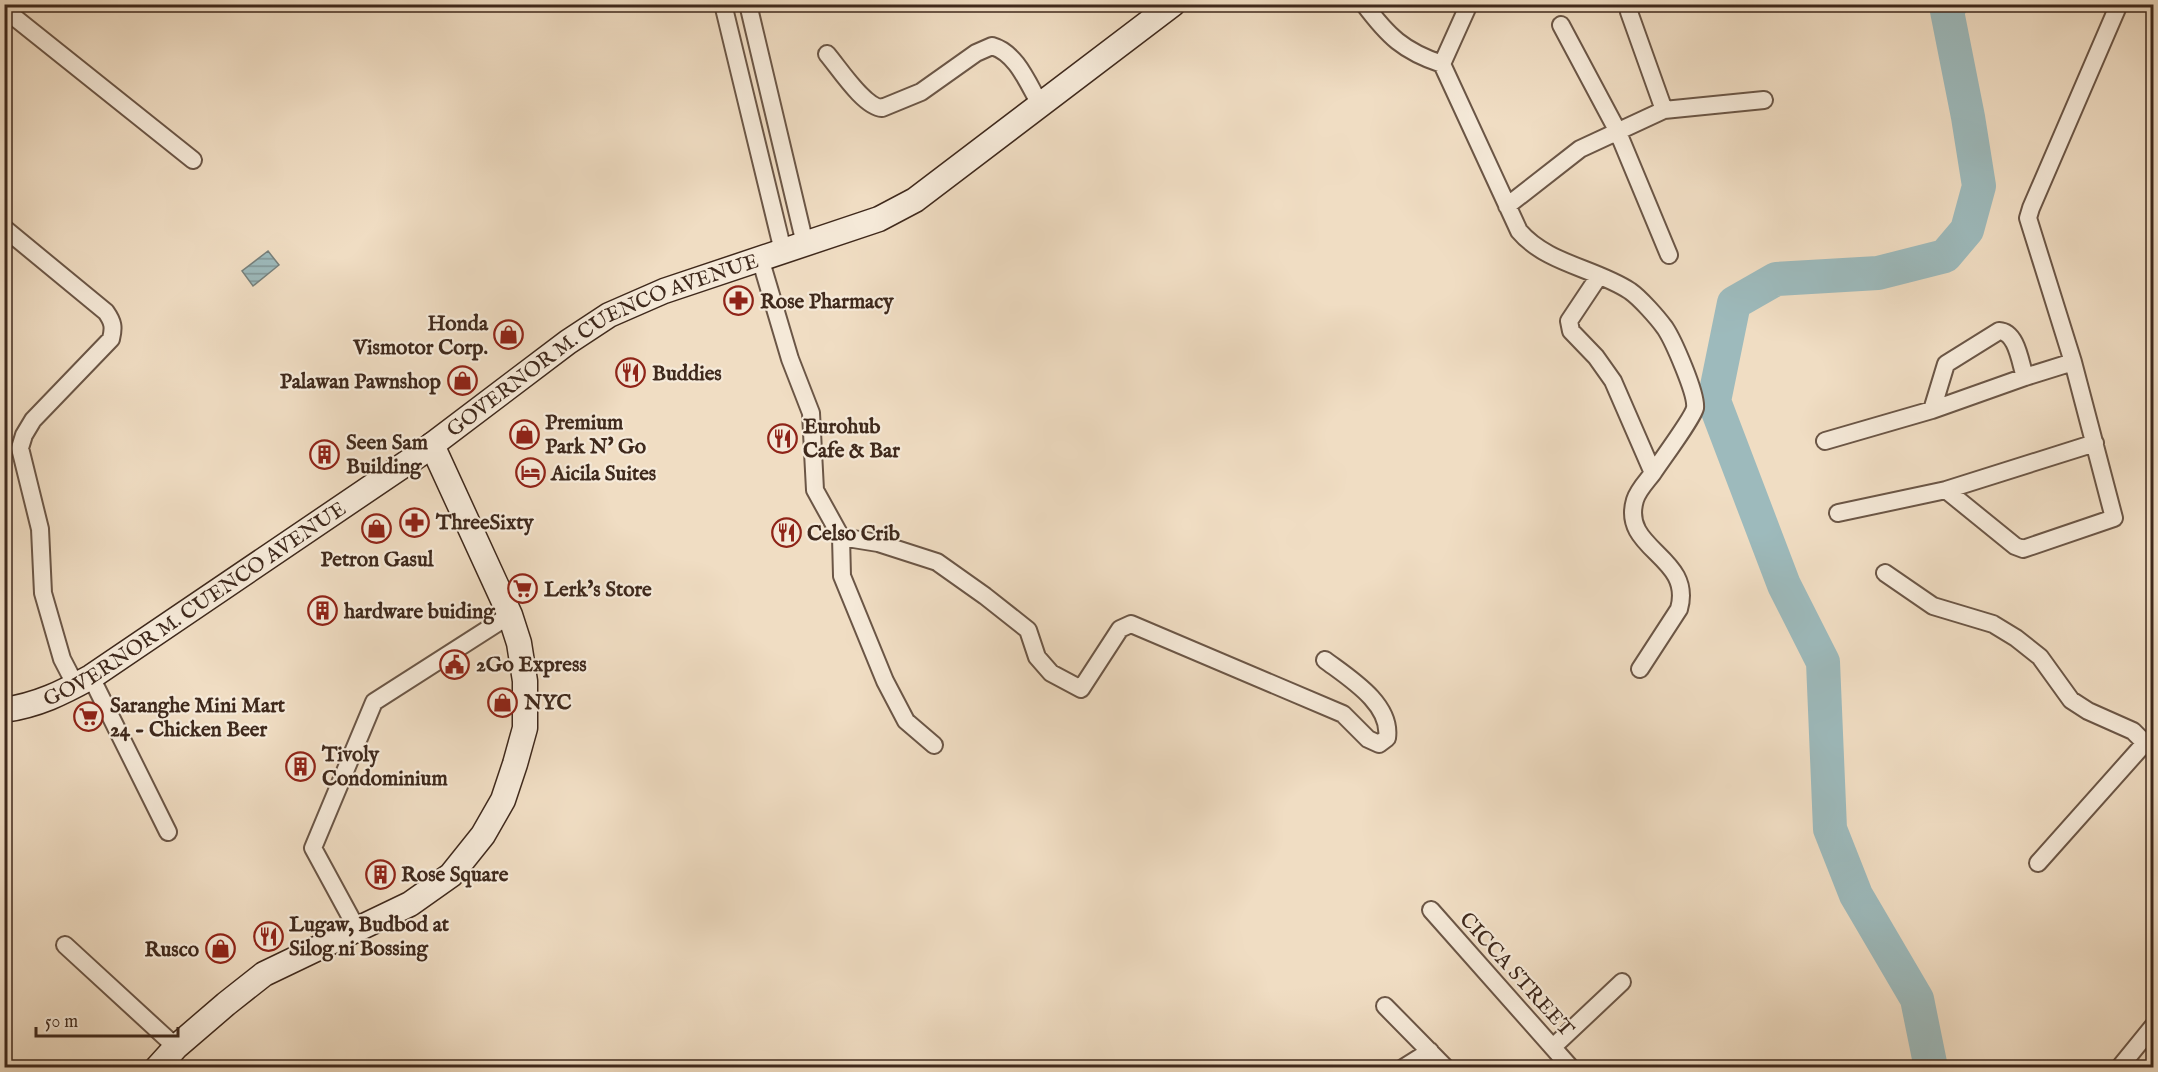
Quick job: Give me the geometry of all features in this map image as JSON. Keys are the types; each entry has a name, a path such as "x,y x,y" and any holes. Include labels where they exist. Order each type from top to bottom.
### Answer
{"main road":[{"name":"GOVERNOR M. CUENCO AVENUE","path":"4,710 48,699 83,681 432,445 561,348 609,315 664,291 879,219 915,200 1173,4"},
{"path":"157,1068 176,1047 264,974 410,904 451,874 483,835 503,800 525,728 525,681 519,643 510,615 432,445"}],"street":[{"path":"723,4 742,83 794,247"},
{"path":"748,4 765,76 794,247"},
{"path":"1364,4 1382,28 1403,47 1420,57 1442,64 1519,231 1528,243 1542,252 1631,292 1663,326 1693,391 1695,411 1635,501 1634,514 1637,531 1677,575 1682,598 1679,609 1640,669"},
{"path":"1442,64 1469,4"},
{"path":"1946,490 2015,546 2023,549 2114,518 2073,362 2028,218 2119,4"},
{"path":"4,9 193,160"},
{"path":"1629,12 1664,110"},
{"path":"1561,25 1617,130 1669,255"},
{"path":"827,54 864,97 876,108 882,108 921,92 976,53 992,46 1003,49 1013,59 1041,106"},
{"path":"742,83 765,76"},
{"path":"1507,206 1580,148 1664,110 1764,100"},
{"path":"4,228 106,312 112,320 114,328 111,339 33,420 24,435 20,448 40,529 44,593 62,659 83,681 168,832"},
{"path":"760,258 790,359 811,413 815,490 841,537 842,576 885,681 906,721 934,745"},
{"path":"1599,276 1569,321 1571,331 1596,357 1613,381 1653,473"},
{"path":"1932,410 1941,374 1946,364 1999,331 2006,332 2012,338 2025,377"},
{"path":"1826,441 1932,410 2073,362"},
{"path":"1838,513 1946,490 2095,443"},
{"path":"841,537 878,543 937,562 1028,630 1037,657 1051,673 1081,689 1120,629 1131,624 1344,714 1368,740 1379,744 1388,738 1386,719 1365,690 1325,660"},
{"path":"1885,573 1933,606 1993,624 2016,638 2040,657 2071,700 2088,711 2133,731 2149,741 2038,863"},
{"path":"357,929 313,848 374,702 510,615"},
{"name":"CICCA STREET","path":"1431,910 1570,1068"},
{"path":"65,945 176,1047"},
{"path":"1553,1047 1622,982"},
{"path":"1385,1005 1446,1068"},
{"path":"2119,1068 2154,1025"},
{"path":"1403,1068 1430,1051"}],"water":[{"path":"268,251 279,265 253,286 242,271"}],"waterway":[{"path":"1931,1068 1917,999 1856,895 1830,829 1823,662 1784,585 1714,401 1734,303 1776,279 1878,273 1945,256 1967,230 1979,186 1947,11 1951,4"}],"place":[{"name":"Rose Pharmacy","path":"739,301"},
{"name":"Honda Vismotor Corp.","path":"509,335"},
{"name":"Buddies","path":"631,373"},
{"name":"Palawan Pawnshop","path":"462,381"},
{"name":"Premium Park N' Go","path":"524,434"},
{"name":"Eurohub Cafe & Bar","path":"782,438"},
{"name":"Seen Sam Building","path":"325,454"},
{"name":"Aicila Suites","path":"530,473"},
{"name":"ThreeSixty","path":"415,522"},
{"name":"Petron Gasul","path":"377,528"},
{"name":"Celso Crib","path":"786,533"},
{"name":"Lerk's Store","path":"523,589"},
{"name":"hardware buiding","path":"323,611"},
{"name":"2Go Express","path":"455,664"},
{"name":"NYC","path":"503,702"},
{"name":"Saranghe Mini Mart 24 - Chicken Beer","path":"89,717"},
{"name":"Tivoly Condominium","path":"301,766"},
{"name":"Rose Square","path":"380,874"},
{"name":"Lugaw, Budbod at Silog ni Bossing","path":"268,936"},
{"name":"Rusco","path":"220,949"}]}
